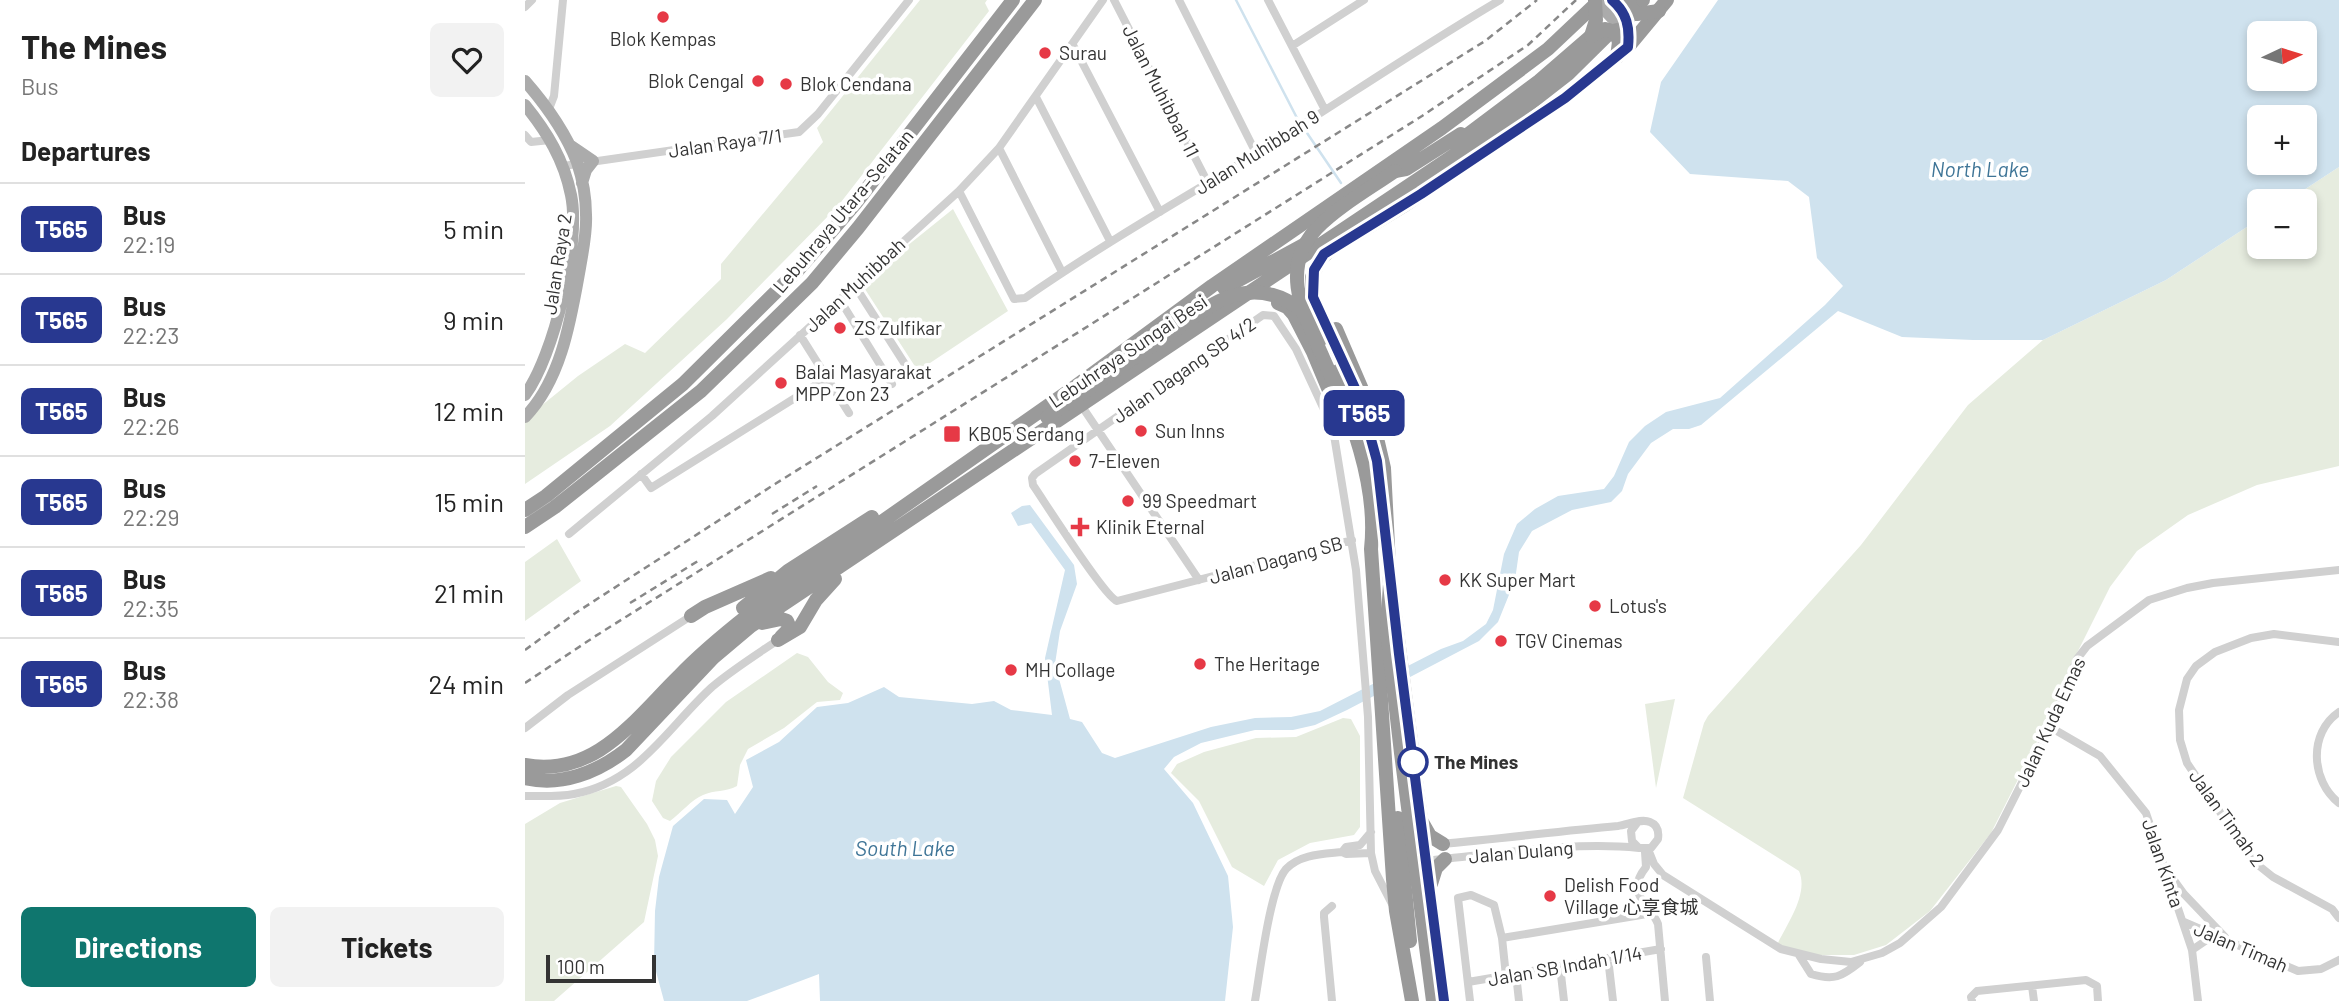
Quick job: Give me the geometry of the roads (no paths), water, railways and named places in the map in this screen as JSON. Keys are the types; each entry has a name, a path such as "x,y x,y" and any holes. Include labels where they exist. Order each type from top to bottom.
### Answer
{"highway":[{"name":"Lebuhraya Utara–Selatan","path":"525,510 546,496 683,384 798,270 855,204 1013,0"},
{"name":"Lebuhraya Utara–Selatan","path":"525,527 555,507 711,383 812,283 1035,0"},
{"path":"1591,36 1595,20 1595,0"},
{"name":"Lebuhraya Sungai Besi","path":"527,772 579,762 599,752 617,739 709,646 747,615 969,461 1212,286 1442,128 1527,66 1600,0"},
{"name":"Lebuhraya Sungai Besi","path":"527,772 570,779 612,761 626,750 713,658 751,626 1418,181 1553,87 1643,0"},
{"path":"1620,2 1637,14 1663,5"},
{"path":"1620,2 1628,23 1628,47"},
{"path":"1444,1001 1374,444 1360,399 1316,305 1312,290 1314,270 1320,259 1332,249 1547,111 1628,47 1663,5"},
{"path":"1154,330 1174,323 1223,289 1330,229 1428,164 1539,81 1591,36 1605,29 1615,32 1619,42 1617,57"},
{"path":"1371,549 1373,526 1367,481 1349,416 1300,305 1297,286 1299,265 1311,236 1323,222 1507,91 1527,66"},
{"path":"1395,172 1406,169 1481,124"},
{"path":"1418,181 1471,160"},
{"path":"1354,237 1327,261 1321,271 1319,284 1324,303 1370,408 1382,452 1388,519 1387,631"},
{"path":"938,482 954,480 1223,299 1258,292 1297,306 1310,318 1323,338 1353,407 1366,446 1375,491 1387,631 1433,1001"},
{"path":"1217,314 1262,299 1282,305 1294,315 1313,352 1345,429 1358,478 1371,549 1396,911 1412,1001"},
{"path":"732,617 788,571 952,466 969,461"},
{"path":"778,640 800,627 823,591 858,557"},
{"path":"691,616 705,607 788,571"},
{"path":"691,616 726,600 733,601 736,609 732,617 709,646"},
{"path":"751,626 781,619 787,621 790,628 778,640"},
{"path":"1384,712 1388,725 1419,1001"},
{"path":"1397,814 1401,824 1411,827 1417,823 1419,811"},
{"path":"1419,811 1427,832 1443,844"},
{"path":"1429,890 1433,873 1445,859"},
{"path":"1404,886 1414,875 1422,877 1429,890"}],"main road":[{"path":"1595,0 1612,18 1620,16 1620,2"},
{"name":"Jalan Raya 2","path":"525,80 549,109 568,143 577,163 586,214 586,233 573,308 555,369 525,417"},
{"name":"Jalan Raya 2","path":"525,105 563,166 573,214 564,290 554,331 541,366 525,395"},
{"path":"568,143 593,161 586,170 582,183"}],"street":[{"path":"525,6 533,0"},
{"path":"549,109 554,96 563,0"},
{"name":"Jalan Raya 7/1","path":"563,166 799,132 818,114 909,0"},
{"name":"Jalan Muhibbah","path":"569,534 712,416 959,191 999,148 1103,0"},
{"name":"Jalan Muhibbah 11","path":"1114,0 1208,183"},
{"path":"1179,0 1256,153"},
{"path":"1268,0 1325,110"},
{"path":"1292,46 1364,0"},
{"name":"Jalan Muhibbah 9","path":"959,191 1014,299 1025,299 1110,241 1208,183 1414,51 1500,0"},
{"path":"1073,44 1160,212"},
{"path":"1036,97 1110,241"},
{"path":"525,135 531,142 549,140"},
{"path":"999,148 1062,272"},
{"path":"855,286 909,372"},
{"path":"840,300 892,384"},
{"name":"Jalan Dagang SB 4/2","path":"1032,478 1263,315 1269,314 1274,316 1296,349 1333,429 1352,540"},
{"path":"800,335 849,413"},
{"path":"642,474 651,488 827,378"},
{"path":"1081,405 1199,580"},
{"name":"Jalan Dagang SB","path":"1032,478 1033,485 1112,599 1117,601 1352,540"},
{"path":"1352,540 1368,717 1371,853 1375,871 1396,911"},
{"name":"Jalan Kuda Emas","path":"1644,849 1663,875 1781,949 1799,955 1851,962 1882,953 1900,943 1941,907 1998,830 2049,727 2077,659 2087,646 2149,600 2213,583 2339,570"},
{"path":"525,728 568,695 691,616"},
{"name":"Jalan Timah 2","path":"2339,642 2274,634 2251,638 2215,652 2196,666 2187,679 2179,710 2180,740 2187,763 2253,861 2273,877 2332,909 2339,918"},
{"path":"525,796 573,795 598,787 621,775 642,761 712,687 778,640"},
{"path":"2339,712 2326,726 2319,744 2317,761 2320,780 2327,792 2339,803"},
{"name":"Jalan Kinta","path":"2049,727 2100,756 2146,813 2192,950 2198,1001"},
{"path":"1648,821 1658,830 1656,844 1644,849 1635,845 1630,836 1637,823 1648,821"},
{"name":"Jalan Dulang","path":"1401,847 1637,823"},
{"path":"1342,852 1346,848 1360,845 1371,832"},
{"path":"1504,838 1505,854"},
{"name":"Jalan Dulang","path":"1402,863 1557,847 1611,845 1644,849"},
{"path":"1644,849 1647,863 1639,876 1638,892 1640,900 1653,914 1659,928 1665,1001"},
{"path":"1255,1001 1280,879 1286,869 1307,856 1342,852 1371,853"},
{"path":"2167,870 2184,894 2229,941"},
{"path":"1470,1001 1458,898 1471,895 1494,905 1502,938 1506,976"},
{"path":"1332,906 1324,913 1324,918 1332,1001"},
{"path":"1502,938 1653,914"},
{"name":"Jalan Timah","path":"2184,922 2298,971 2321,969 2339,960"},
{"path":"2192,950 2214,934"},
{"name":"Jalan SB Indah 1/14","path":"1468,982 1661,949"},
{"name":"Jalan Kuda Emas","path":"1799,955 1811,974 1826,979 1846,973 1862,960"},
{"path":"1706,957 1710,1001"},
{"path":"1608,958 1613,1001"},
{"path":"1560,967 1564,1001"},
{"path":"1516,974 1519,1001"},
{"path":"1972,999 1977,991 2086,980 2097,986 2098,1001"},
{"path":"2032,986 2033,1001"}],"water":[{"path":"1718,0 2339,0 2339,167 2305,189 2247,189 2247,227 2166,280 2043,340 1902,337 1838,311 1701,425 1689,429 1673,429 1651,443 1628,474 1622,491 1611,502 1572,510 1532,531 1519,552 1515,580 1498,622 1479,641 1315,725 1293,730 1255,730 1201,743 1174,757 1164,769 1193,803 1228,876 1233,927 1225,1001 820,1001 819,974 747,1001 664,1001 654,964 655,911 659,877 673,826 704,799 727,800 735,814 753,787 746,760 779,742 817,707 848,703 884,687 899,697 972,704 994,701 1011,710 1052,715 1045,658 1065,570 1031,523 1018,526 1011,513 1022,506 1030,505 1074,565 1077,584 1060,631 1055,664 1070,719 1082,722 1102,753 1115,758 1211,727 1255,718 1291,717 1320,711 1441,649 1463,641 1486,624 1493,610 1504,554 1517,524 1535,509 1558,496 1604,489 1614,476 1629,442 1645,426 1666,412 1720,398 1843,286 1817,258 1809,197 1788,181 1690,174 1650,132 1661,82"}],"waterway":[{"path":"1236,0 1297,118"},
{"path":"1305,130 1341,183"}],"railway":[{"path":"525,650 577,612 775,484 1485,41 1537,0"},
{"path":"525,683 1422,116 1528,45 1576,0"},
{"path":"772,514 817,486"},
{"path":"630,603 698,561"}],"place":[{"name":"Blok Kempas","path":"663,17"},
{"name":"Surau","path":"1045,53"},
{"name":"Blok Cengal","path":"758,81"},
{"name":"Blok Cendana","path":"786,84"},
{"name":"ZS Zulfikar","path":"840,328"},
{"name":"Balai Masyarakat MPP Zon 23","path":"781,383"},
{"name":"Sun Inns","path":"1141,431"},
{"name":"KB05 Serdang","path":"952,434"},
{"name":"7-Eleven","path":"1075,461"},
{"name":"99 Speedmart","path":"1128,501"},
{"name":"Klinik Eternal","path":"1080,527"},
{"name":"KK Super Mart","path":"1445,580"},
{"name":"Lotus's","path":"1595,606"},
{"name":"TGV Cinemas","path":"1501,641"},
{"name":"The Heritage","path":"1200,664"},
{"name":"MH Collage","path":"1011,670"},
{"name":"The Mines","path":"1413,762"},
{"name":"Delish Food Village 心享食城","path":"1550,896"}],"water label":[{"name":"North Lake","path":"1980,170"},
{"name":"South Lake","path":"905,849"}]}
